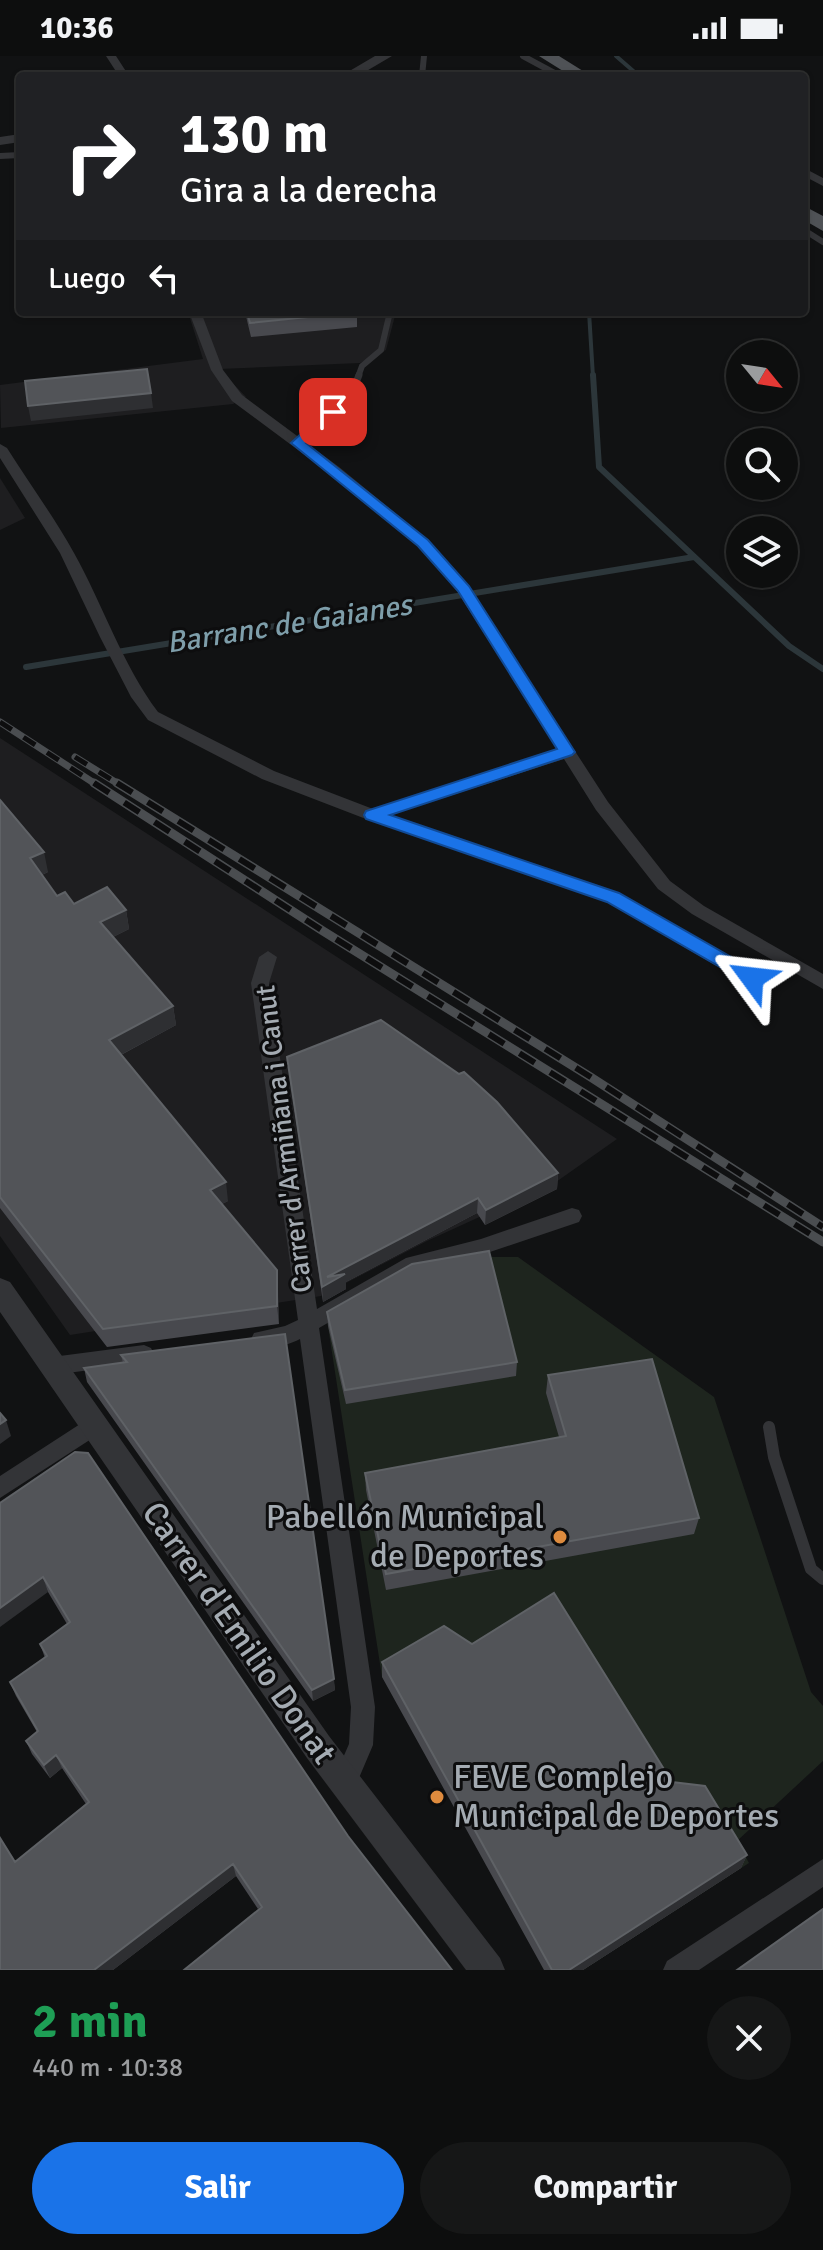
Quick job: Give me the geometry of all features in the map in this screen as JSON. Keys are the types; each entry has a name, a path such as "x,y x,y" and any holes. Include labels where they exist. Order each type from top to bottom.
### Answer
{"main road":[{"path":"547,56 576,72"},
{"path":"559,56 585,72"}],"street":[{"path":"355,72 385,56"},
{"path":"197,316 224,383 276,430 298,443 423,543 468,595 602,806 664,885 698,910 823,982"},
{"path":"0,448 67,553 107,637 153,716 268,775 372,815 613,898 752,978"},
{"path":"372,815 567,752"},
{"name":"Carrer d'Armiñana i Canut","path":"268,957 260,983 363,1707 361,1745 344,1783"},
{"name":"Carrer d'Armiñana i Canut","path":"241,1341 289,1335 413,1264 481,1247 572,1216"},
{"name":"Carrer d'Emilio Donat","path":"0,1290 344,1783 488,1970"},
{"path":"52,1366 162,1352"},
{"path":"0,1488 94,1425"},
{"path":"676,1970 823,1872"}],"lane":[{"path":"523,56 553,72"},
{"path":"298,443 351,396 362,366 381,350 389,316"},
{"path":"769,1427 774,1457 811,1569 823,1579"}],"shaded area":[{"path":"189,316 395,316 386,350 360,363 219,369 246,397 233,404 1,428 0,385 203,359"},
{"path":"0,478 25,518 0,530"},
{"path":"0,738 617,1139 556,1182 427,1241 321,1296 70,1335 0,1236"},
{"name":"Pabellón Municipal de Deportes","path":"487,1257 518,1257 714,1397 811,1692 823,1706 823,1761 737,1841 749,1863 583,1970 382,1677 327,1320"}],"building":[{"path":"248,316 318,316 250,323"},
{"path":"147,369 151,393 28,406 25,381"},
{"path":"0,800 44,852 30,858 57,896 65,892 74,904 107,887 126,910 100,922 173,1006 109,1040 226,1182 210,1190 277,1270 277,1306 103,1329 0,1197"},
{"path":"381,1020 459,1074 464,1072 497,1102 558,1173 486,1210 478,1198 327,1277 345,1274 322,1287 287,1057"},
{"path":"489,1251 517,1362 345,1390 327,1312 412,1264"},
{"path":"285,1334 334,1679 312,1690 84,1368 127,1362 121,1355"},
{"path":"652,1359 699,1518 386,1574 365,1473 566,1436 548,1375"},
{"path":"75,1452 88,1453 348,1836 452,1970 184,1970 262,1907 233,1864 94,1970 0,1970 0,1838 15,1862 89,1802 56,1755 44,1765 26,1741 38,1731 10,1682 47,1656 40,1644 70,1622 43,1577 0,1608 0,1503"},
{"path":"554,1593 672,1782 705,1786 747,1855 569,1970 552,1970 382,1662 444,1626 472,1644"},
{"path":"823,1909 823,1970 737,1970"}],"waterway":[{"path":"616,56 634,72"},
{"path":"589,316 593,377"},
{"path":"593,375 599,467 789,646 823,669"},
{"name":"Barranc de Gaianes","path":"26,667 694,557"}],"railway":[{"path":"0,722 97,785"},
{"path":"75,757 120,785"},
{"path":"94,783 323,931 823,1242"},
{"path":"117,783 589,1076 823,1227"}],"place":[{"name":"Pabellón Municipal de Deportes","path":"560,1537"},
{"name":"FEVE Complejo Municipal de Deportes","path":"437,1797"}],"route":[{"path":"333,412 298,443 423,543 473,601 567,752 372,815 613,898 752,978"}]}
